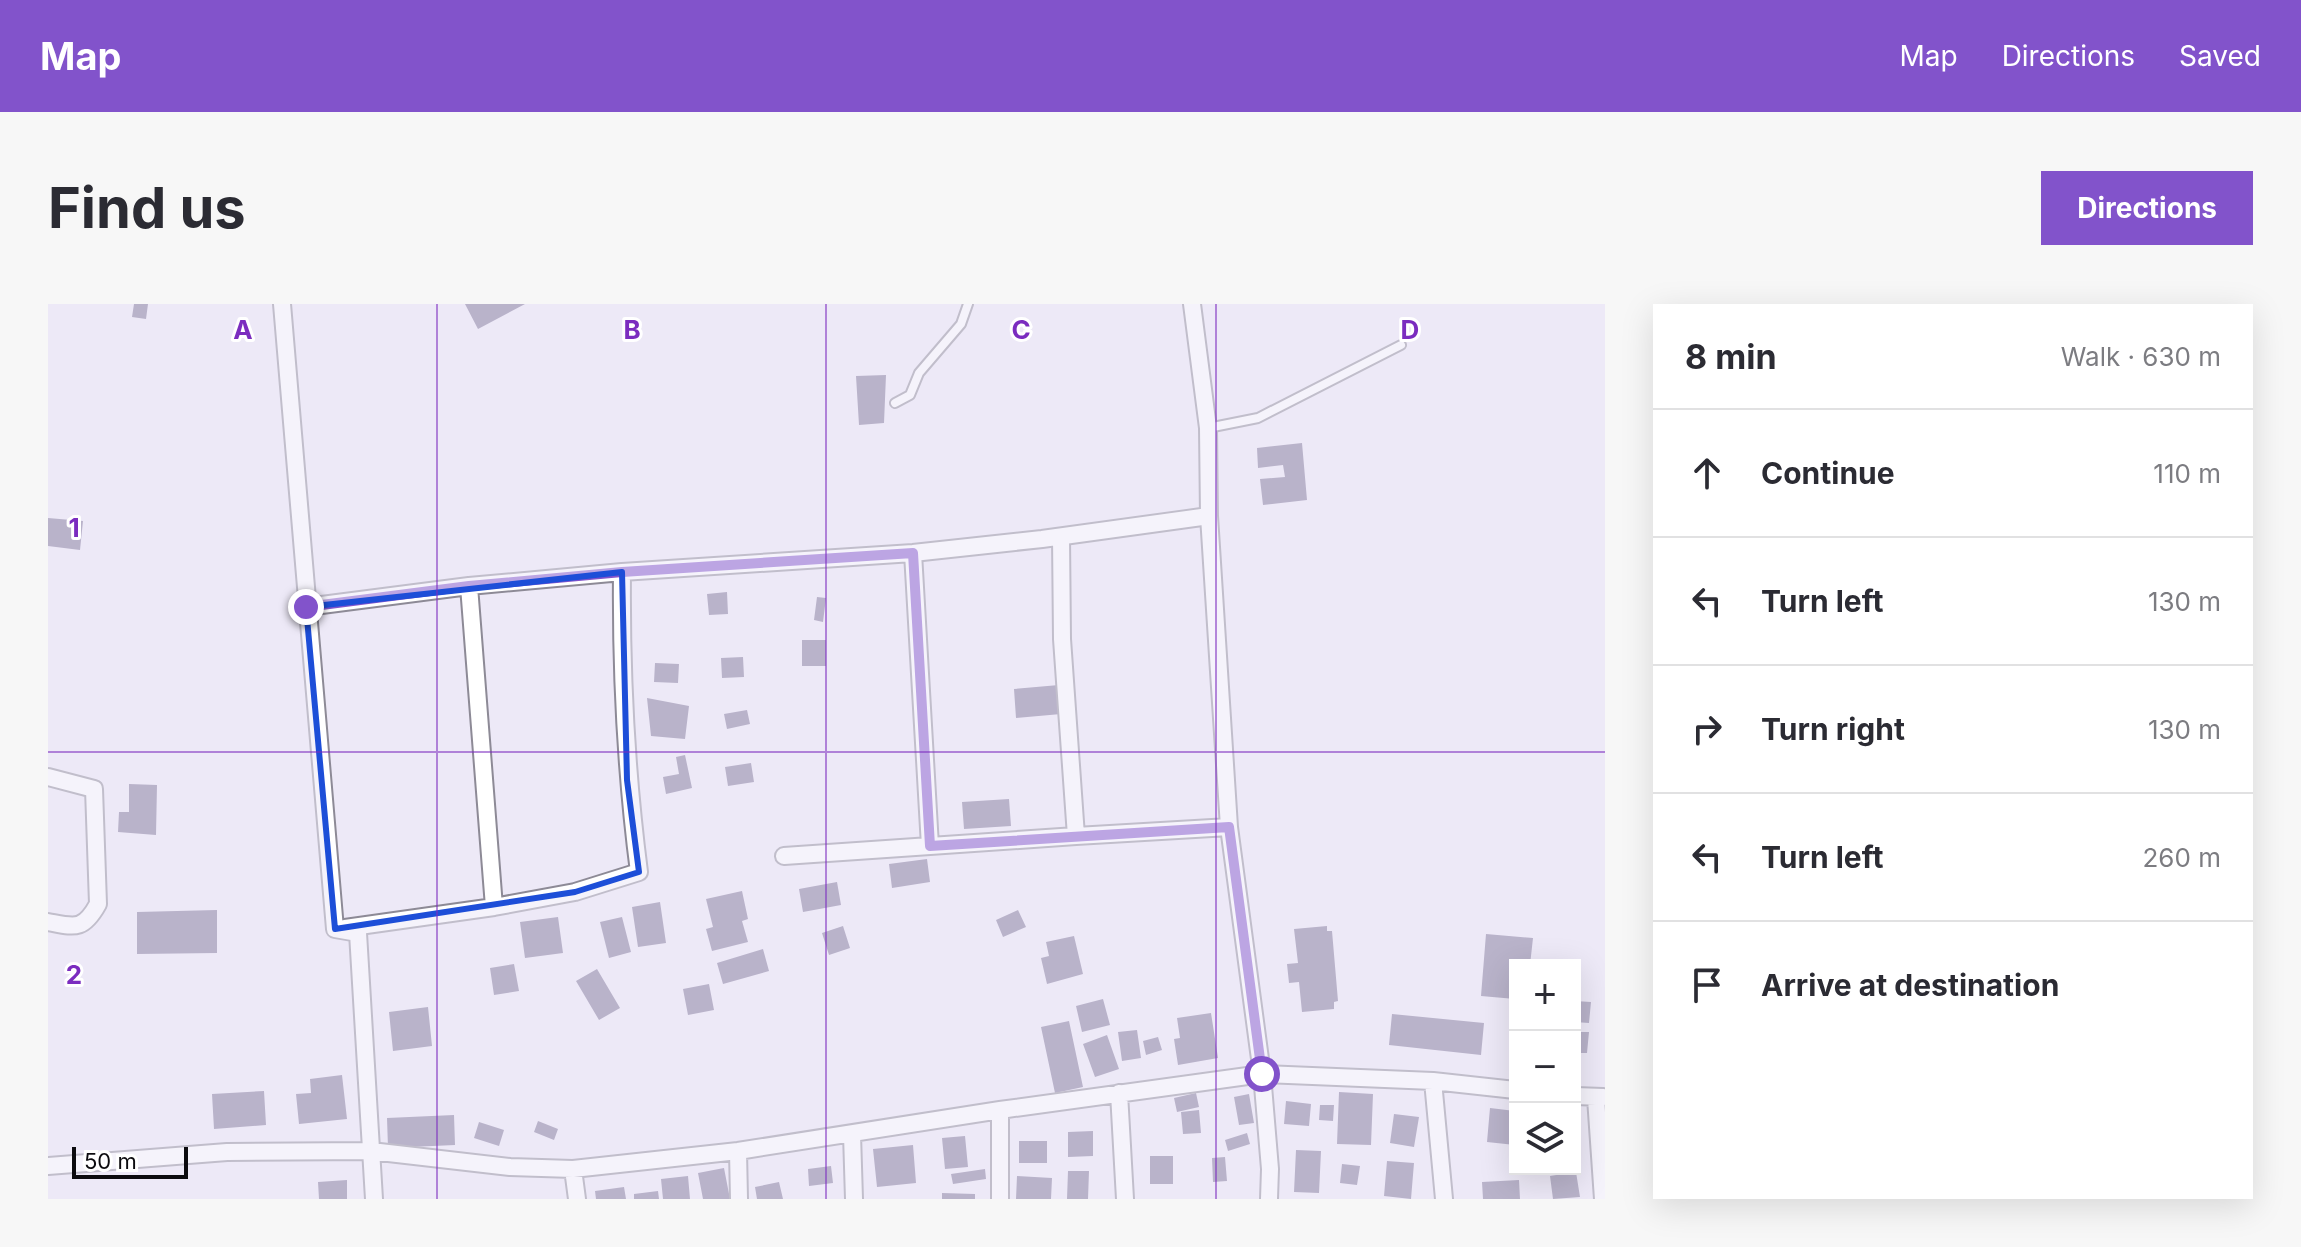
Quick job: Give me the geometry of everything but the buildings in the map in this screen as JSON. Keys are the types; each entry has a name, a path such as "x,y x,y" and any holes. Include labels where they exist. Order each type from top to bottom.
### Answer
{"street":[{"path":"282,304 335,929"},
{"path":"1192,304 1208,428 1209,516 1229,827 1262,1074 1270,1169 1269,1199"},
{"path":"306,607 469,586 622,572 913,553 1061,537 1209,516"},
{"path":"1061,537 1062,639 1076,836"},
{"path":"913,553 930,846"},
{"path":"335,929 494,907 575,892 639,872 627,780 622,572"},
{"path":"469,586 494,907"},
{"path":"48,777 94,789 98,904 89,920 75,927 48,922"},
{"path":"784,856 1229,827"},
{"path":"335,929 358,933 374,1199"},
{"path":"48,1166 227,1152 371,1151 510,1167 573,1169 738,1151 1000,1110 1262,1074 1433,1081 1509,1089"},
{"path":"1433,1081 1444,1199"},
{"path":"1119,1093 1125,1199"},
{"path":"1600,1098 1603,1199"},
{"path":"1000,1110 1000,1199"},
{"path":"852,1134 854,1199"},
{"path":"738,1151 739,1199"},
{"path":"573,1169 577,1199"}],"lane":[{"path":"895,403 910,395 919,373 961,324 968,304"},
{"path":"1208,428 1258,418 1401,345"}],"highlighted area":[{"path":"622,572 627,780 639,872 575,892 335,929 306,607"}],"route":[{"path":"306,607 469,586 622,572 913,553 930,846 1229,827 1262,1074"}]}
